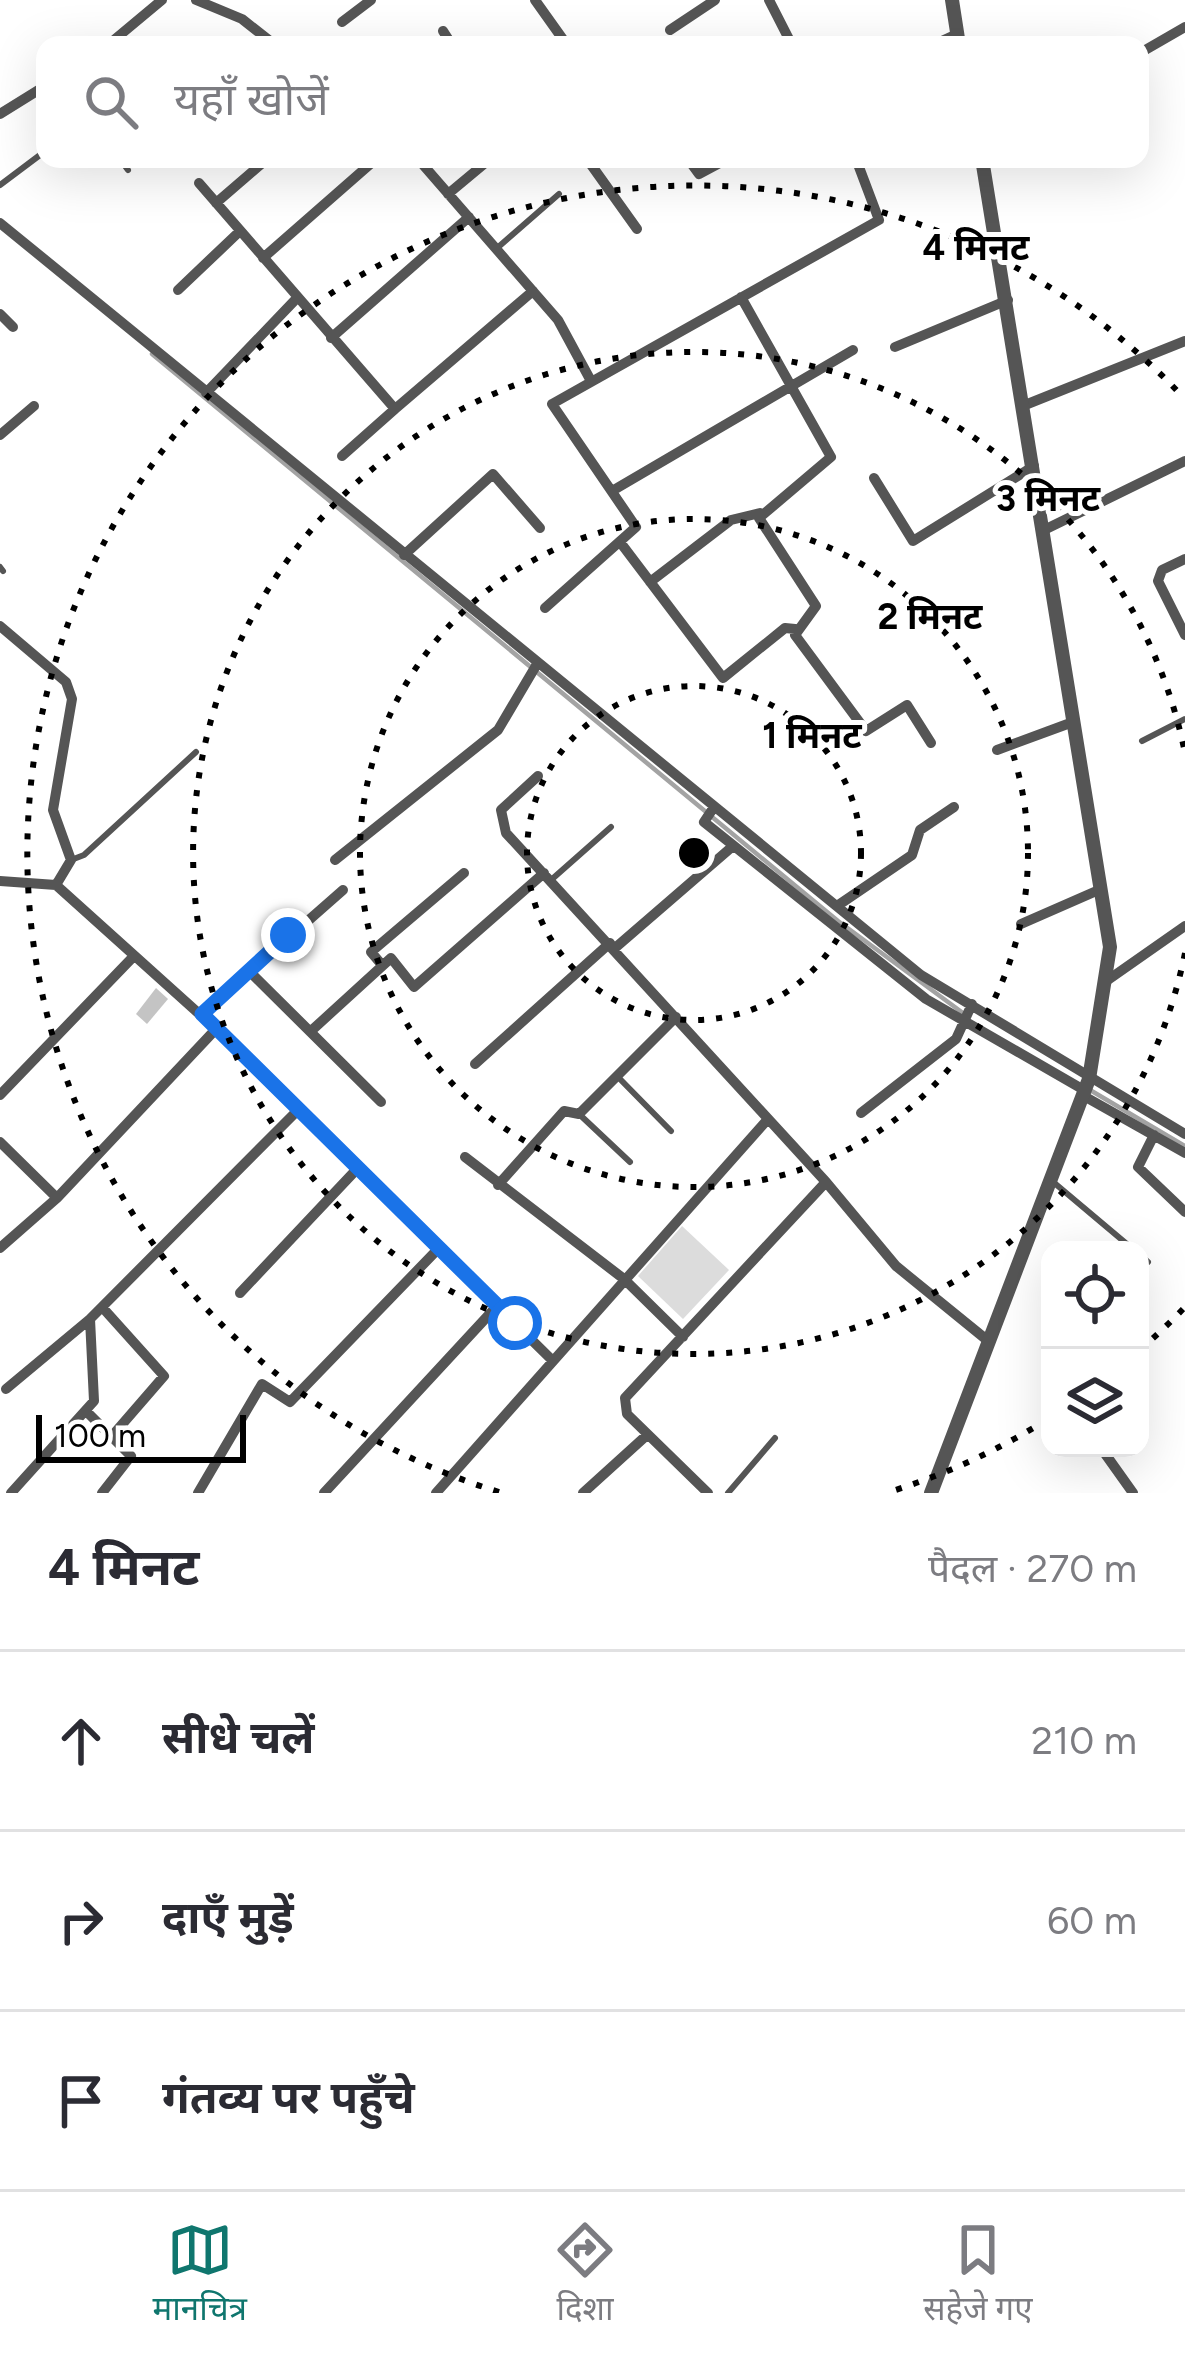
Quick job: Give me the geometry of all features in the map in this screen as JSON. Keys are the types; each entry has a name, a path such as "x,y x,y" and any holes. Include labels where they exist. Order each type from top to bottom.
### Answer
{"street":[{"path":"118,36 162,0"},
{"path":"196,0 242,19 264,36"},
{"path":"342,22 371,0"},
{"path":"535,0 561,36"},
{"path":"670,30 715,0"},
{"path":"770,0 788,36"},
{"path":"953,0 958,36"},
{"path":"1149,47 1185,26"},
{"path":"442,32 445,36"},
{"path":"0,114 36,92"},
{"path":"217,202 257,168"},
{"path":"263,258 366,168"},
{"path":"426,168 558,320 591,381"},
{"path":"448,194 479,168"},
{"path":"593,168 637,229"},
{"path":"545,608 636,527 552,404 882,218 860,168"},
{"path":"931,1493 1086,1085 1110,947 984,168"},
{"path":"199,183 395,409"},
{"path":"331,338 469,217"},
{"path":"0,224 404,555 533,668 968,1013 1086,1085 1185,1133"},
{"path":"178,290 240,231"},
{"path":"342,455 533,291"},
{"path":"650,582 731,520 760,513 831,457 741,297"},
{"path":"206,393 297,298"},
{"path":"895,347 1008,300"},
{"path":"0,314 14,327"},
{"path":"1025,406 1185,341"},
{"path":"612,491 853,350"},
{"path":"0,435 34,406"},
{"path":"1044,530 1185,461"},
{"path":"874,478 914,541 1034,466"},
{"path":"404,555 493,474 540,528"},
{"path":"760,513 816,606 796,629"},
{"path":"620,542 723,677 785,628 796,629"},
{"path":"1185,559 1162,570 1158,581 1185,635"},
{"path":"0,626 66,682 72,699 53,810 71,860 56,885"},
{"path":"796,629 866,731 908,705 932,743"},
{"path":"335,860 498,730 533,668"},
{"path":"997,750 1073,722"},
{"path":"538,776 501,809 500,823 826,1182 896,1266 987,1340"},
{"path":"837,906 912,855 920,830 954,807"},
{"path":"710,812 733,846 968,1013 1185,1153"},
{"path":"475,1064 733,846"},
{"path":"382,965 371,952 464,873"},
{"path":"311,1031 391,958 414,987 548,877"},
{"path":"0,881 56,885 202,1014 551,1359"},
{"path":"1022,924 1101,889"},
{"path":"202,1014 343,890"},
{"path":"1105,982 1185,926"},
{"path":"0,1095 133,957"},
{"path":"248,970 381,1102"},
{"path":"861,1113 956,1039 968,1013"},
{"path":"498,1185 564,1111 579,1114 676,1017"},
{"path":"0,1248 57,1198 216,1029"},
{"path":"6,1389 90,1319 297,1111"},
{"path":"436,1493 768,1119"},
{"path":"1154,1135 1138,1167 1185,1212"},
{"path":"0,1142 57,1198"},
{"path":"465,1157 624,1279 683,1336"},
{"path":"240,1293 356,1171"},
{"path":"708,1493 627,1414 625,1398 826,1182"},
{"path":"198,1493 262,1384 290,1402 438,1249"},
{"path":"324,1493 497,1306"},
{"path":"102,1307 164,1376 112,1436"},
{"path":"10,1493 87,1412 95,1394 90,1319"},
{"path":"87,1412 130,1453 130,1461 102,1493"},
{"path":"583,1493 646,1435"},
{"path":"1107,1457 1133,1493"}],"lane":[{"path":"0,185 36,158"},
{"path":"496,249 559,194"},
{"path":"1142,741 1185,718"},
{"path":"71,860 84,855 196,752"},
{"path":"548,877 611,827"},
{"path":"617,1076 670,1131"},
{"path":"579,1114 629,1162"},
{"path":"1050,1179 1123,1241"},
{"path":"728,1493 775,1438"}],"shaded area":[{"path":"682,1226 729,1270 683,1319 638,1276"}],"building":[{"path":"156,988 168,999 147,1024 136,1014"}],"waterway":[{"path":"152,354 838,921 967,1016"},
{"path":"1090,1090 1185,1146"}],"route":[{"path":"288,935 202,1014 515,1323"}]}
